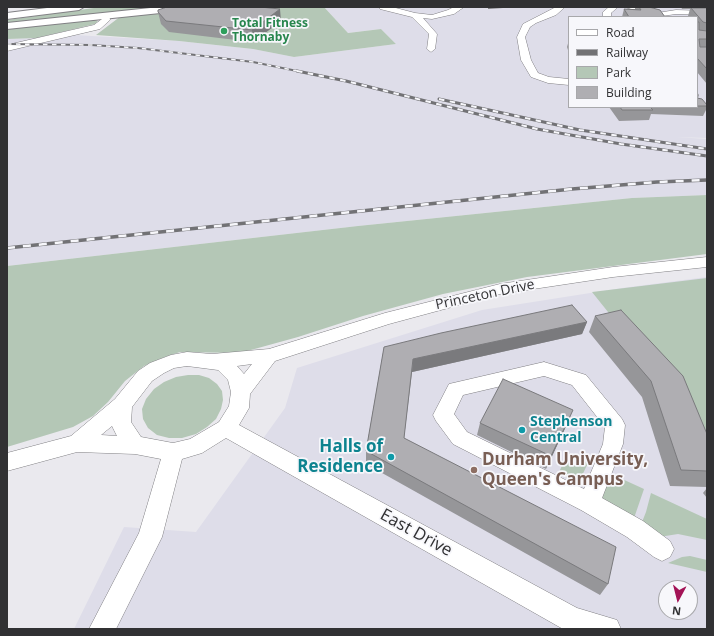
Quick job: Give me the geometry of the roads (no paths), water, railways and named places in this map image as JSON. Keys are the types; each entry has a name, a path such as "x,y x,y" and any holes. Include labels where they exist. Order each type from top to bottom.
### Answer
{"main road":[{"path":"7,13 54,7"},
{"path":"7,16 79,7"},
{"path":"7,26 189,7"}],"street":[{"path":"383,7 415,16 432,17 451,12 460,7"},
{"path":"561,7 553,13 533,21 526,26 521,37 526,60 534,75 548,80 568,82"},
{"path":"607,16 607,12 614,7"},
{"path":"629,7 659,16 676,12 707,13"},
{"path":"7,48 96,27 106,20 106,15"},
{"path":"415,16 433,34 431,49"},
{"name":"Princeton Drive","path":"212,361 270,356 385,319 500,289 613,272 707,262"},
{"path":"241,392 270,356"},
{"path":"7,462 77,443 135,444 173,452 195,447 226,428 239,408 241,392 236,377 225,366 212,361 187,359 170,362 157,368 140,381 122,405 77,443"},
{"path":"589,502 613,444 615,425 580,380 544,369 456,389 443,415 460,438 589,502 635,529 662,549"},
{"path":"122,405 121,424 135,444"},
{"name":"East Drive","path":"226,428 573,620 608,629"},
{"path":"102,629 150,537 173,452"}],"railway":[{"path":"7,44 91,45 138,48 253,62 302,72"},
{"path":"297,71 346,81 537,129 621,144 707,156"},
{"path":"439,99 580,130 707,149"},
{"path":"7,248 572,189 657,182 707,180"}],"place":[{"name":"Total Fitness Thornaby","path":"224,31"},
{"name":"Stephenson Central","path":"522,430"},
{"name":"Halls of Residence","path":"391,457"},
{"name":"Durham University, Queen's Campus","path":"474,470"}]}
